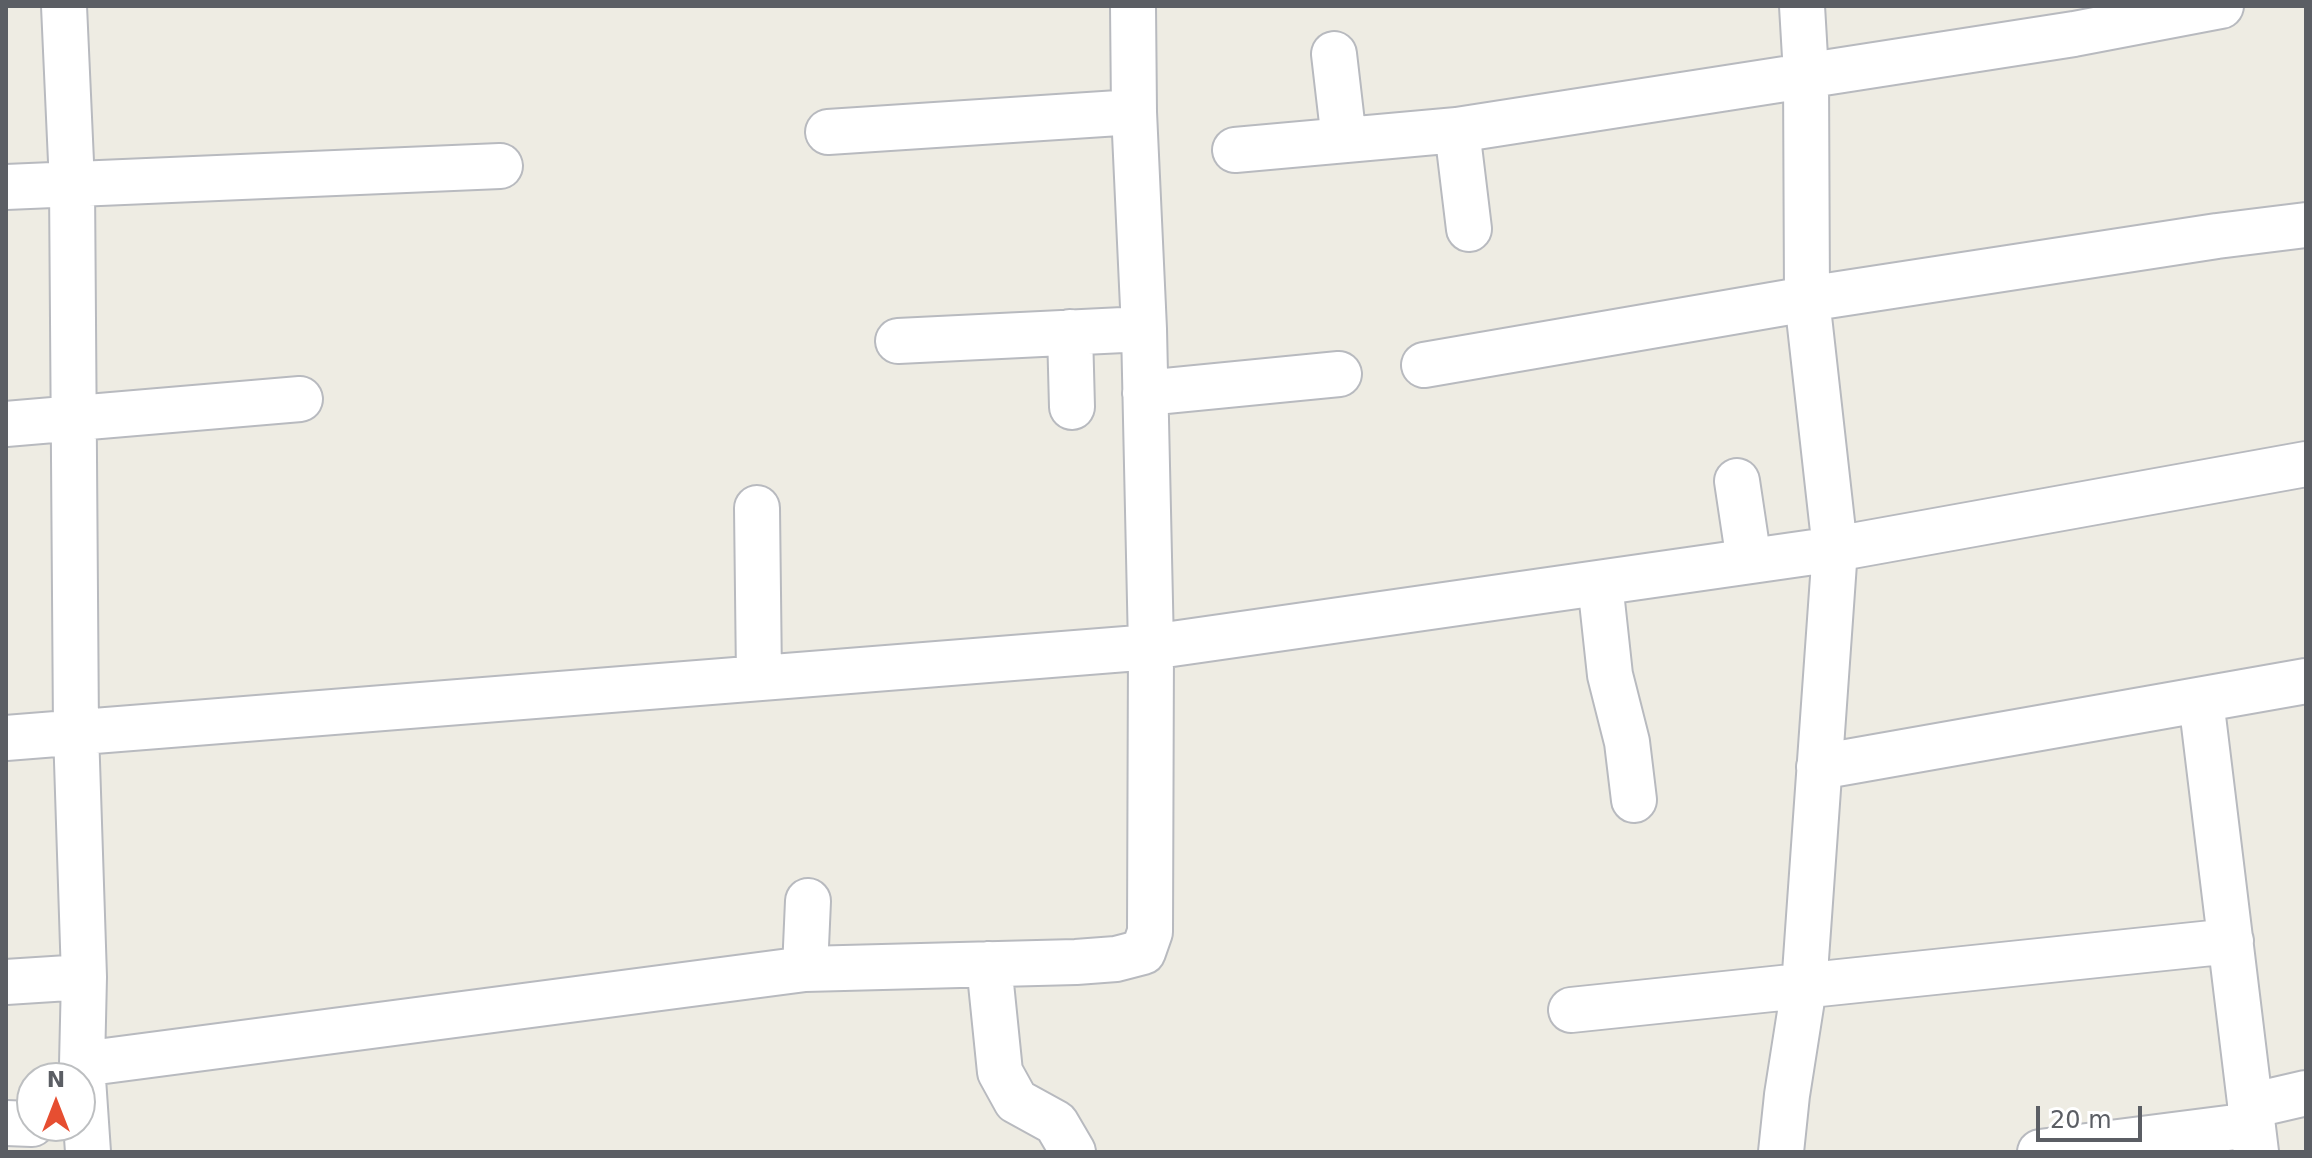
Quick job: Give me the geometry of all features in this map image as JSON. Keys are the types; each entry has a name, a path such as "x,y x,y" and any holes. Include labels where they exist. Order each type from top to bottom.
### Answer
{"street":[{"path":"64,6 72,184 76,731 84,977 82,1062"},
{"path":"96,1062 805,969 1116,959 1143,952 1150,932 1151,647 1133,6"},
{"path":"1781,1152 1804,987 1835,549 1807,299 1806,74 1802,6"},
{"path":"1235,150 1457,130 2074,34 2221,6"},
{"path":"1334,54 1344,140"},
{"path":"828,132 1134,112"},
{"path":"1457,130 1469,229"},
{"path":"6,187 500,166"},
{"path":"1424,365 1807,299 2306,225"},
{"path":"898,341 1144,329"},
{"path":"1070,332 1072,407"},
{"path":"1145,393 1339,374"},
{"path":"6,424 300,399"},
{"path":"6,738 1151,647 1835,549 2306,464"},
{"path":"1737,481 1749,561"},
{"path":"757,508 759,678"},
{"path":"1600,583 1610,675 1627,742 1634,800"},
{"path":"1819,767 2306,681"},
{"path":"2201,700 2252,1128"},
{"path":"805,969 808,901"},
{"path":"1571,1010 2231,941"},
{"path":"989,964 1000,1072 1016,1101 1056,1123 1073,1152"},
{"path":"6,982 84,977"},
{"path":"2040,1152 2252,1128 2306,1093"}]}
